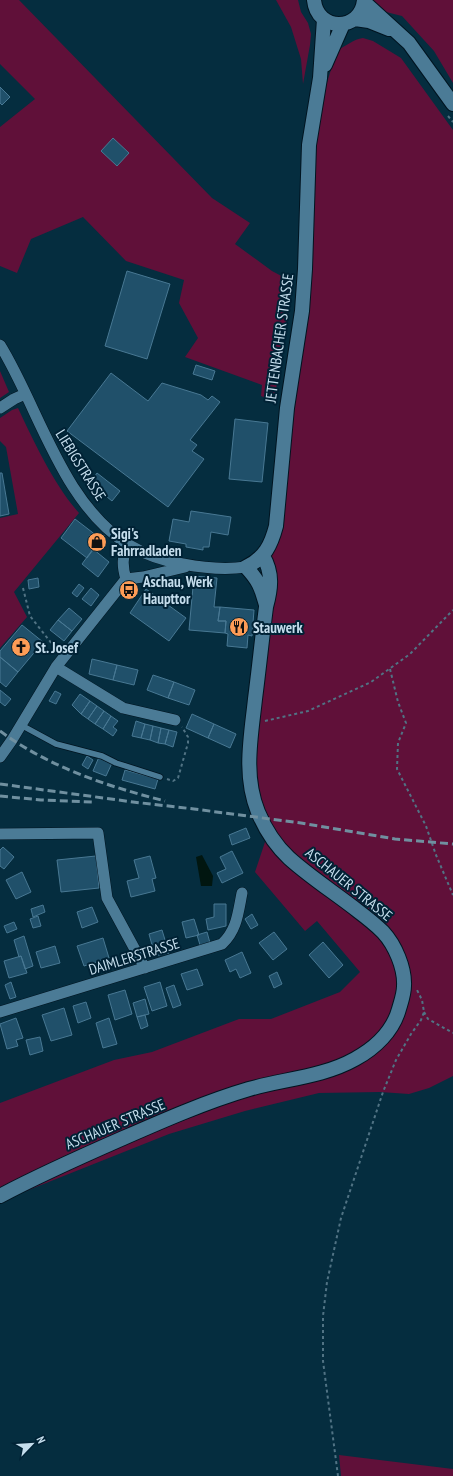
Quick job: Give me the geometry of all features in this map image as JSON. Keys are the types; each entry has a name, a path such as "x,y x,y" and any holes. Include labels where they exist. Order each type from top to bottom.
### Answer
{"street":[{"path":"314,0 318,12 324,19 331,23 369,21 397,32"},
{"path":"364,1 410,43 449,109"},
{"name":"JETTENBACHER STRASSE","path":"320,78 334,42 349,21 362,8 364,1"},
{"name":"JETTENBACHER STRASSE","path":"246,567 263,556 273,537 276,526 287,408 302,311 310,145 320,78 324,19"},
{"name":"LIEBIGSTRASSE","path":"0,345 44,432 78,492 105,526 128,544 146,554 168,561 230,569 246,567"},
{"path":"0,408 25,394"},
{"path":"126,579 123,570 123,554 128,544"},
{"name":"ASCHAUER STRASSE","path":"0,1196 73,1160 202,1105 249,1089 340,1067 358,1058 375,1046 394,1023 402,999 404,986 399,960 393,947 381,930 289,858 272,839 258,810 251,786 248,759 266,607 270,592 271,579 268,564 263,556"},
{"path":"0,757 56,667 126,579 143,577 190,565"},
{"name":"ASCHAUER STRASSE","path":"246,567 258,580 266,607"},
{"path":"56,667 123,708 175,720"},
{"path":"0,834 98,833 107,898 145,968"},
{"name":"DAIMLERSTRASSE","path":"0,1012 222,944 230,937 234,929 242,893"}],"lane":[{"path":"21,725 56,744 102,756 116,763 160,777"}],"path":[{"path":"449,109 453,122"},
{"path":"23,588 30,616 64,658"},
{"path":"252,724 308,711 371,682 410,654 453,610"},
{"path":"390,669 398,702 406,722 398,743 397,769 426,826 436,855 453,895"},
{"path":"160,777 173,781 178,778 188,743 188,736 175,720"},
{"path":"403,977 418,991 422,1000 424,1012 428,1019 453,1033"},
{"path":"338,1476 323,1361 323,1316 327,1282 341,1218 383,1092 396,1060 421,1020 424,1012"}],"shaded area":[{"path":"0,0 19,0 212,198 250,223 235,244 272,271 287,279 290,289 290,301 274,402 261,396 262,385 185,357 198,338 179,303 184,280 126,261 83,217 31,239 17,273 0,266 0,127 35,99 0,64"},
{"path":"276,0 298,0 301,12 308,23 311,34 303,84 301,59 291,27"},
{"path":"373,0 453,0 453,83 434,51 402,16 386,12"},
{"path":"363,38 373,41 401,58 453,130 453,1076 429,1088 409,1094 380,1092 319,1093 245,1111 169,1134 21,1193 149,1134 388,1041 405,959 291,856 263,816 252,775 272,578 272,552 314,145 321,102 337,50"},
{"path":"0,371 9,392 0,398"},
{"path":"18,408 38,449 61,490 79,513 14,592 27,617 0,648 0,518 18,514 6,447 0,441 0,418"},
{"path":"266,839 347,908 386,944 399,977 399,993 388,1022 372,1040 336,1062 250,1083 0,1190 0,1103 114,1060 152,1052 239,1019 271,1019 340,992 360,972 317,921 305,931 255,872"},
{"path":"202,855 213,876 212,886 201,886 196,857"},
{"path":"339,1455 453,1469 453,1476 341,1476"}],"building":[{"path":"0,87 10,97 2,105 0,103"},
{"path":"113,138 129,153 117,166 101,151"},
{"path":"127,271 170,284 147,359 105,346"},
{"path":"196,365 215,371 212,380 193,374"},
{"path":"111,373 148,401 162,383 201,395 208,400 212,396 220,402 190,440 197,445 192,451 204,459 168,507 67,431"},
{"path":"235,419 268,423 262,482 229,479"},
{"path":"0,473 2,473 9,514 0,516"},
{"path":"97,473 120,491 112,501 90,483"},
{"path":"191,511 231,517 228,535 211,532 209,547 203,547 203,550 186,547 186,544 169,541 173,519 189,522"},
{"path":"75,519 101,539 87,558 61,538"},
{"path":"93,549 109,562 98,577 82,564"},
{"path":"194,576 217,578 214,607 220,607 218,621 226,621 225,633 189,630"},
{"path":"38,578 39,587 29,589 28,580"},
{"path":"79,584 84,588 77,597 72,593"},
{"path":"91,588 99,595 91,606 82,599"},
{"path":"146,589 186,618 169,641 130,613"},
{"name":"Stauwerk","path":"220,607 254,610 252,636 248,635 247,648 227,646 228,634 225,633 226,621 218,621"},
{"path":"69,608 82,619 72,631 58,620"},
{"path":"58,620 72,631 64,641 50,630"},
{"name":"St. Josef","path":"22,625 43,642 18,672 0,657 0,651"},
{"path":"0,657 18,672 6,687 0,682"},
{"path":"92,659 117,665 113,680 89,674"},
{"path":"117,665 138,670 134,685 113,680"},
{"path":"153,675 174,682 168,698 147,690"},
{"path":"174,682 195,690 189,705 168,698"},
{"path":"0,690 11,699 5,706 0,702"},
{"path":"55,691 61,694 56,704 49,701"},
{"path":"80,694 90,701 81,714 72,705"},
{"path":"90,701 97,706 88,719 81,714"},
{"path":"97,706 104,711 95,724 88,719"},
{"path":"104,711 111,716 103,729 95,724"},
{"path":"192,714 214,724 208,738 186,728"},
{"path":"111,716 118,721 113,727 117,730 113,736 103,729"},
{"path":"136,721 145,724 141,738 132,736"},
{"path":"145,724 153,726 150,740 141,738"},
{"path":"214,724 236,734 230,748 208,738"},
{"path":"153,726 161,728 158,743 150,740"},
{"path":"161,728 169,730 165,744 158,743"},
{"path":"169,730 177,732 173,747 165,744"},
{"path":"87,756 93,760 88,769 82,765"},
{"path":"99,757 112,763 106,776 93,771"},
{"path":"125,770 158,779 155,789 122,780"},
{"path":"246,828 250,838 232,845 229,835"},
{"path":"3,847 14,857 4,869 0,866 0,850"},
{"path":"232,851 243,873 222,883 217,873 226,869 220,857"},
{"path":"96,856 99,888 61,892 57,860"},
{"path":"150,856 156,878 152,879 155,891 131,897 127,881 139,878 134,860"},
{"path":"22,872 31,892 16,899 6,880"},
{"path":"214,904 226,904 226,926 208,930 206,919 214,917"},
{"path":"43,905 45,912 33,917 31,909"},
{"path":"92,907 98,922 82,928 77,912"},
{"path":"252,914 258,925 251,929 245,919"},
{"path":"38,916 41,926 33,928 30,919"},
{"path":"194,919 199,935 186,938 182,922"},
{"path":"14,922 17,929 7,933 4,926"},
{"path":"162,930 169,953 155,956 149,934"},
{"path":"207,932 210,943 200,945 197,935"},
{"path":"274,932 287,949 273,960 259,943"},
{"path":"24,936 33,966 25,969 21,956 19,957 14,940"},
{"path":"103,938 109,958 84,966 77,946"},
{"path":"323,942 343,965 329,978 309,955"},
{"path":"55,946 60,963 41,968 36,952"},
{"path":"242,952 251,973 240,978 236,969 230,972 225,960"},
{"path":"21,956 27,973 9,978 4,961"},
{"path":"197,969 203,985 187,990 181,974"},
{"path":"277,972 282,984 274,988 269,976"},
{"path":"11,982 16,997 10,999 5,985"},
{"path":"160,982 167,1006 152,1011 144,987"},
{"path":"174,985 181,1005 173,1008 166,988"},
{"path":"125,990 132,1014 115,1020 108,995"},
{"path":"145,999 149,1014 137,1017 133,1003"},
{"path":"86,1002 91,1018 78,1023 73,1006"},
{"path":"64,1008 72,1035 51,1041 42,1015"},
{"path":"145,1015 148,1026 141,1029 137,1017"},
{"path":"16,1018 23,1038 16,1040 18,1046 7,1049 0,1024"},
{"path":"109,1018 117,1044 103,1048 96,1023"},
{"path":"40,1037 43,1051 30,1055 26,1040"}],"railway":[{"path":"0,731 38,755 79,774 121,789 165,801"},
{"path":"0,784 301,823 395,839 453,844"},
{"path":"0,796 41,800 92,802"}],"place":[{"name":"Sigi's Fahrradladen","path":"97,542"},
{"name":"Aschau, Werk Haupttor","path":"129,590"},
{"name":"Stauwerk","path":"239,627"},
{"name":"St. Josef","path":"21,647"}]}
